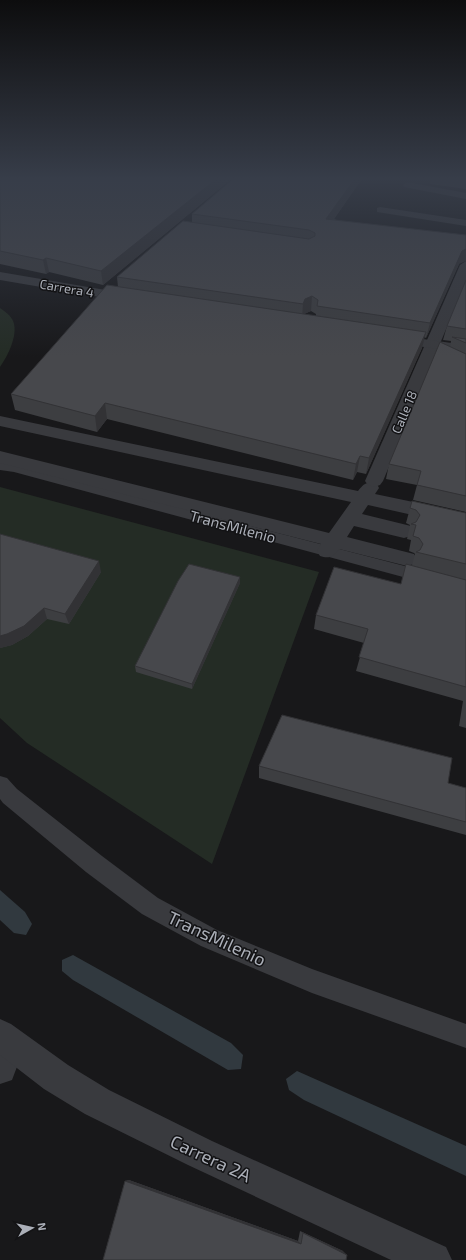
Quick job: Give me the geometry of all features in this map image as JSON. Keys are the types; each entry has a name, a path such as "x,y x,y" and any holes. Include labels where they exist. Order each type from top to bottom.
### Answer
{"street":[{"name":"Calle 18","path":"330,546 374,481 466,265"},
{"name":"Carrera 4","path":"0,276 143,300"},
{"path":"104,294 116,284"},
{"path":"378,336 432,347 466,349"},
{"path":"0,421 466,520"},
{"path":"0,457 330,546 407,559"},
{"path":"349,518 404,531"},
{"name":"Carrera 2A","path":"3,1049 56,1077 104,1105 200,1153 433,1260"}],"lane":[{"path":"432,347 452,360"},
{"name":"TransMilenio","path":"0,466 330,546 466,588"},
{"name":"TransMilenio","path":"0,785 10,796 94,864 150,906 209,938 312,981 466,1036"}],"shaded area":[{"path":"0,308 12,319 15,330 12,344 0,367"},
{"path":"0,487 319,572 212,864 27,743 0,718"},
{"path":"0,890 25,912 32,924 26,935 14,933 0,920"},
{"path":"73,955 231,1043 243,1055 241,1069 228,1070 73,980 62,971 62,960"},
{"path":"297,1071 466,1146 466,1176 304,1100 289,1090 286,1079"}],"building":[{"path":"0,239 141,239 101,271 46,258 43,260 0,251"},
{"path":"162,239 466,239 466,249 462,251 430,323 317,306 318,300 312,296 305,299 303,304 117,277"},
{"path":"466,280 466,329 447,326"},
{"path":"107,285 426,332 369,458 360,456 356,464 105,403 95,416 11,394"},
{"path":"452,337 466,339 466,343"},
{"path":"440,342 466,354 466,496 417,485 421,471 389,464"},
{"path":"412,501 466,513 466,564 416,552 420,550 423,544 419,538 413,536 416,525 411,524 416,522 420,515 416,510 410,508"},
{"path":"0,534 99,561 65,614 44,608 24,626 0,636"},
{"path":"189,564 240,577 192,684 135,666 178,581"},
{"path":"406,564 466,580 466,687 359,657 368,629 316,615 334,567 401,584"},
{"path":"282,715 452,758 448,783 466,788 466,822 259,766"},
{"path":"125,1181 301,1244 303,1233 347,1255 346,1260 103,1260"}]}
